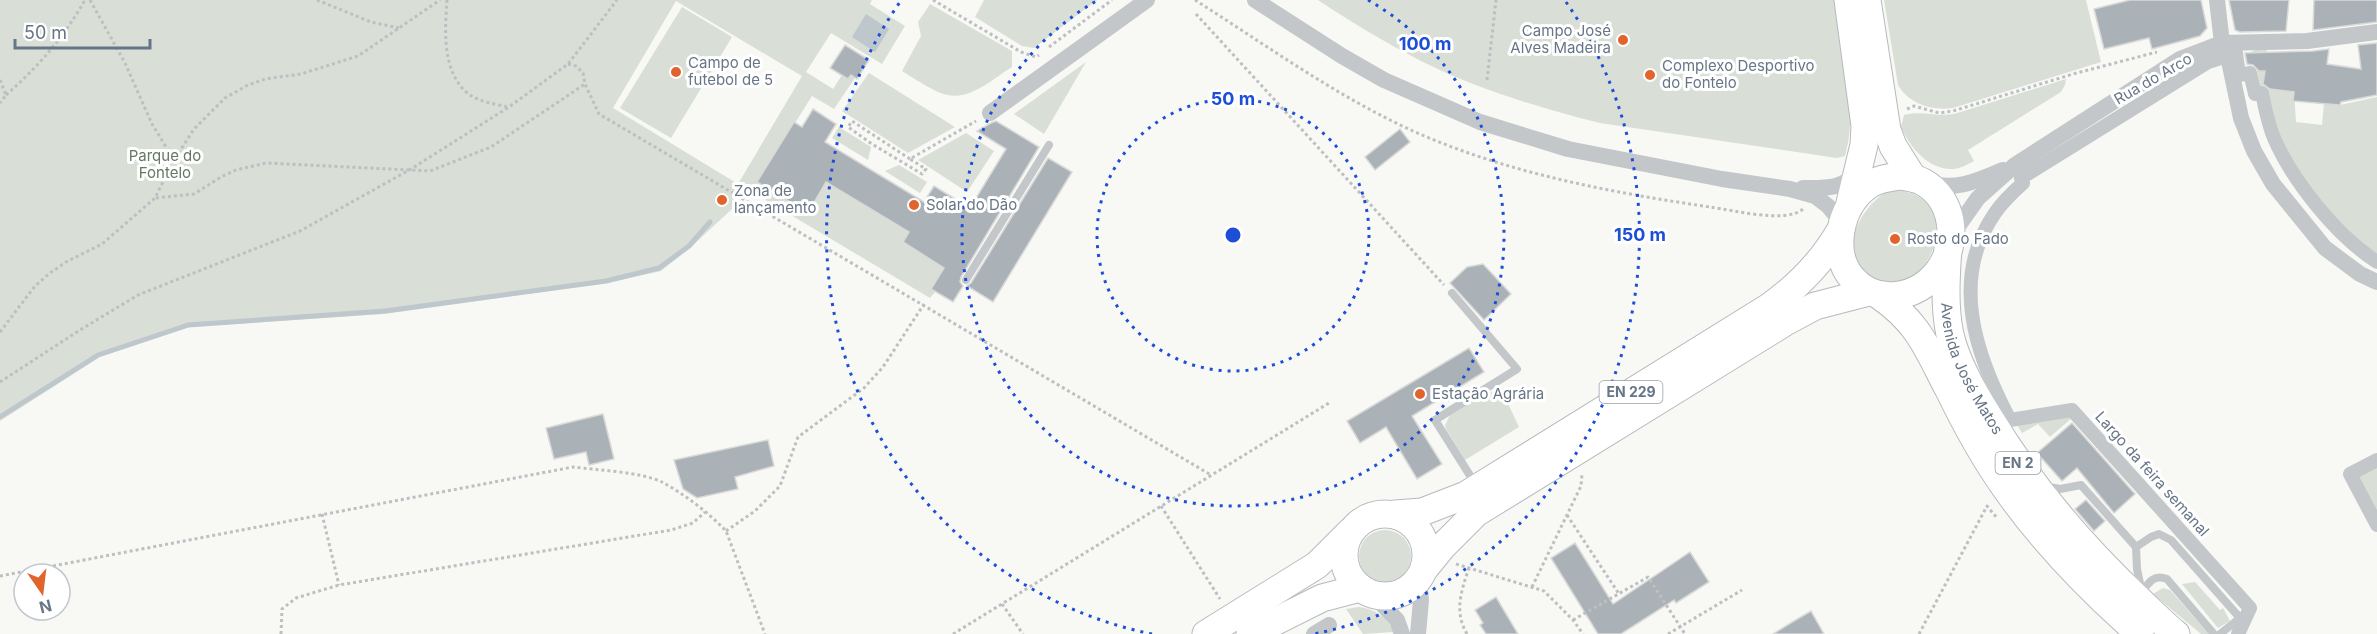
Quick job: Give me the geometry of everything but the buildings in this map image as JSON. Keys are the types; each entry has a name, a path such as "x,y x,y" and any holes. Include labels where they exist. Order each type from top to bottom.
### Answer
{"main road":[{"name":"EN 2","path":"1848,0 1865,126 1864,145 1849,180 1839,249 1846,270 1861,286 1875,294"},
{"name":"EN 2","path":"1867,0 1884,115 1893,146 1908,179 1938,195 1948,210 1951,219 1949,242"},
{"path":"1844,222 1865,187 1908,179"},
{"name":"EN 229","path":"1206,634 1317,565 1357,524 1373,515 1420,512 1439,507 1478,488 1775,302 1790,292 1816,266 1844,222"},
{"path":"1875,294 1900,296 1919,288 1938,271 1949,242"},
{"name":"Avenida José Matos","path":"1949,242 1946,282 1948,321 1955,350 1966,378 2032,484 2105,567 2143,598 2176,634"},
{"name":"Avenida José Matos","path":"1875,294 1899,310 1922,337 1970,429 2003,485 2026,516 2088,585 2140,634"},
{"name":"EN 229","path":"1250,634 1322,598 1367,591 1387,596 1401,594 1422,574 1443,546 1476,513 1815,306 1875,294"},
{"path":"1395,514 1406,518 1420,532 1427,551 1422,574"},
{"path":"1350,532 1345,546 1344,561 1349,576 1367,591"}],"street":[{"path":"990,113 1147,0"},
{"path":"1255,0 1342,57 1384,80 1480,122 1568,149 1722,179 1790,189 1822,201 1844,222"},
{"path":"2217,0 2225,50 2241,118 2254,151 2273,184 2325,248 2360,274 2377,282"},
{"name":"Rua do Arco","path":"1949,242 1978,198 2015,165 2180,59 2225,50 2377,32"},
{"path":"2225,50 2236,53 2239,75 2250,73 2255,94 2262,93 2274,136 2296,177 2345,238 2377,262"},
{"name":"Largo da feira semanal","path":"2225,50 2021,178 2023,183 1994,214 1976,251 1970,291 1974,336 2010,420 2072,410 2250,608 2238,634"},
{"name":"Rua do Arco","path":"1908,179 1944,187 1959,186 2015,165"},
{"path":"1790,189 1849,180 1908,179"},
{"path":"2377,460 2350,474 2377,525"},
{"path":"1418,634 1422,574"},
{"path":"1367,591 1397,620 1402,634"},
{"path":"1314,634 1329,625"}],"lane":[{"path":"966,280 1049,145"},
{"path":"1452,293 1517,369 1435,420 1478,488"},
{"path":"2032,484 2060,489 2081,485 2136,547 2137,569 2143,598"},
{"path":"2136,547 2159,534 2171,540 2240,618 2220,634"},
{"path":"2143,598 2152,579 2159,577 2167,579 2214,634"}],"path":[{"path":"0,103 42,61 74,19 85,0"},
{"path":"90,0 125,63 152,124 174,160"},
{"path":"317,0 371,22 399,28"},
{"path":"0,332 35,286 50,273 102,244 155,198 174,160 204,117 237,91 265,79 301,74 358,56 440,0"},
{"path":"447,0 444,35 451,68 465,91 484,101 509,107"},
{"path":"0,382 80,330 138,296 300,231 411,169 509,107 568,64 615,0"},
{"path":"933,0 1021,52 1036,57 1112,0"},
{"path":"1195,0 1375,112 1411,130 1488,161 1557,180 1635,195 1767,215 1796,215 1805,205 1806,194"},
{"path":"1487,80 1496,0"},
{"path":"1196,14 1452,293"},
{"path":"1884,115 1914,106 1939,113 1953,111 2073,74 2160,51"},
{"path":"568,64 576,66 583,73 585,84 599,114 1212,475"},
{"path":"0,80 6,95"},
{"path":"155,198 194,194 236,170 266,163 430,171 491,147 585,84"},
{"path":"910,159 990,113"},
{"path":"852,122 910,159 926,169 922,174 848,127 852,122"},
{"path":"726,531 754,511 780,486 798,437 864,388 883,367 924,304"},
{"path":"953,634 1329,403"},
{"path":"0,576 573,467 617,472 660,481 705,512 726,531 765,634"},
{"path":"1532,587 1581,486 1582,470"},
{"path":"1161,506 1223,604"},
{"path":"1919,634 1987,506"},
{"path":"281,634 282,609 296,598 339,585 671,530 693,523 705,512"},
{"path":"322,514 339,585"},
{"path":"1567,515 1619,594"},
{"path":"1455,563 1544,591 1573,620 1583,634"},
{"path":"1467,634 1461,623 1459,595 1469,568"},
{"path":"1573,620 1648,577 1685,634"},
{"path":"1668,634 1742,590"},
{"path":"1002,604 1023,634"}],"green space":[{"name":"Parque do Fontelo","path":"0,0 872,0 870,4 905,26 882,64 831,33 806,72 833,89 842,75 848,79 851,75 855,78 834,109 812,96 758,182 808,212 826,182 909,232 903,243 952,272 930,298 744,187 732,209 661,271 607,283 384,314 190,327 100,357 0,421","holes":["676,1 802,76 738,184 613,108"]},
{"path":"984,0 1097,0 1034,48 1022,46 975,17"},
{"name":"Complexo Desportivo do Fontelo","path":"1318,0 1836,0 1850,98 1849,137 1845,156 1837,158 1600,123 1532,104 1486,89 1421,61"},
{"path":"1884,0 2086,0 2101,62 1953,108 1922,105 1908,97 1898,85"},
{"path":"930,4 1012,51 1012,67 982,87 957,96 937,91 902,71 921,36 918,22"},
{"name":"Campo de futebol de 5","path":"682,7 732,37 671,138 620,108"},
{"path":"2267,47 2263,88 2294,92 2296,122 2322,125 2324,103 2340,105 2377,97 2377,262 2296,176 2262,93 2252,51"},
{"path":"1086,62 1044,134 1014,114"},
{"path":"869,73 955,127 908,153 842,111"},
{"path":"2066,79 2061,92 1968,150 1974,161 1958,168 1936,166 1921,156 1909,142 1901,127 1904,115 1954,114"},
{"path":"839,127 871,147 868,160 832,138"},
{"path":"966,133 994,151 967,192 918,160"},
{"path":"899,165 927,182 920,193 885,171"},
{"path":"1889,190 1916,195 1931,208 1937,227 1934,246 1924,265 1910,278 1891,283 1870,276 1859,266 1854,255 1853,243 1861,218 1879,197"},
{"path":"1502,391 1519,427 1465,460 1446,429 1445,425 1450,415 1488,392"},
{"path":"2073,417 2050,437 2038,424 2022,433 2014,420"},
{"path":"2377,460 2377,525 2350,474"},
{"path":"1380,530 1390,530 1400,534 1407,541 1411,556 1407,571 1400,578 1390,582 1380,582 1370,578 1363,571 1359,561 1359,551 1363,541 1370,534"},
{"path":"2195,582 2220,610 2223,608 2230,621 2218,628 2182,584"},
{"path":"2163,588 2170,590 2209,634 2201,634 2153,594"},
{"path":"1359,607 1380,615 1394,632 1363,634 1346,609"}],"shaded area":[{"path":"866,14 889,29 875,52 852,37"}],"waterway":[{"path":"0,417 98,355 188,325 385,311 606,281 659,268 689,246 710,222"}],"place":[{"name":"Campo José Alves Madeira","path":"1623,40"},
{"name":"Campo de futebol de 5","path":"676,72"},
{"name":"Complexo Desportivo do Fontelo","path":"1650,75"},
{"name":"Zona de lançamento","path":"722,200"},
{"name":"Solar do Dão","path":"914,205"},
{"name":"Rosto do Fado","path":"1895,239"},
{"name":"Estação Agrária","path":"1420,394"}]}
